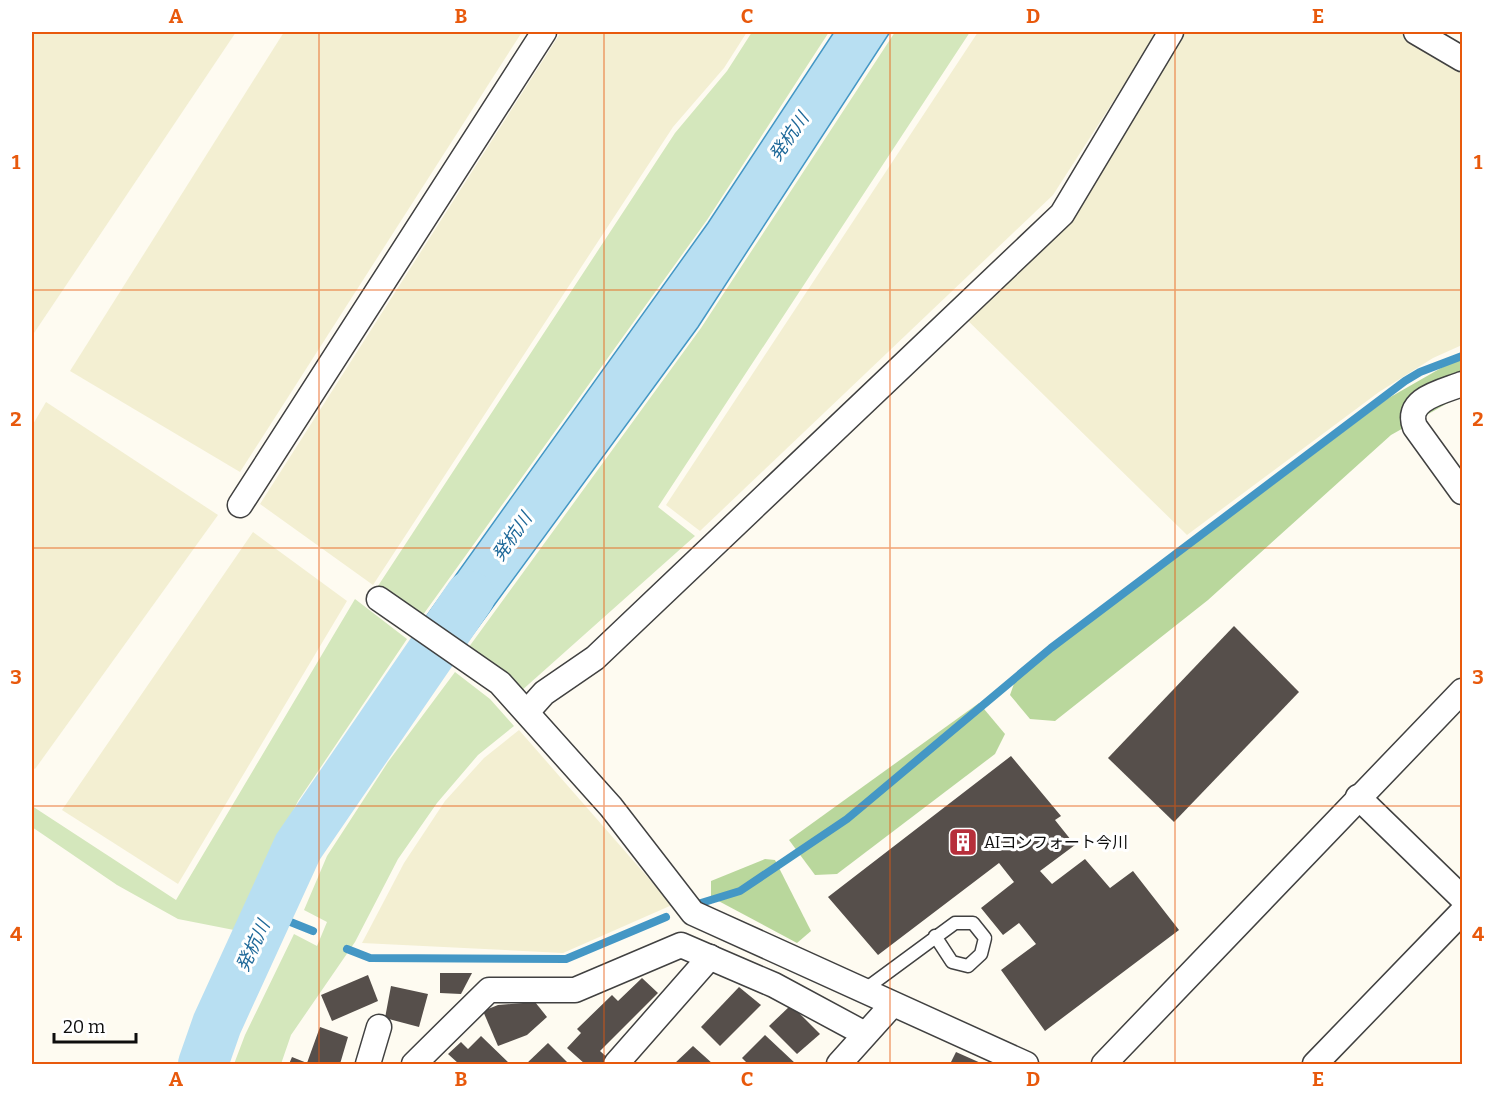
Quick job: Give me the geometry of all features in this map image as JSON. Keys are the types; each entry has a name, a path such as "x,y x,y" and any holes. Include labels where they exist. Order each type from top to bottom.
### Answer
{"street":[{"path":"240,505 544,32"},
{"path":"527,712 544,693 595,658 1062,214 1171,32"},
{"path":"1416,32 1462,59"},
{"path":"1462,384 1422,400 1413,409 1411,417 1415,427 1462,492"},
{"path":"380,599 487,673 527,712 611,807 693,913 1026,1065"},
{"path":"1104,1065 1358,797 1462,691"},
{"path":"1358,797 1462,898"},
{"path":"1315,1065 1462,912"},
{"path":"414,1065 489,990 575,990 681,945 774,985 865,1034"},
{"path":"616,1065 710,957"},
{"path":"839,1065 892,1005"},
{"path":"368,1065 379,1027"}],"lane":[{"path":"864,990 935,936"}],"shaded area":[{"path":"32,32 236,32 32,336"},
{"path":"284,32 522,32 240,472 70,371"},
{"path":"561,32 747,32 724,68 673,127 373,585 260,504"},
{"path":"978,32 1158,32 1053,195 700,531 666,505"},
{"path":"1179,32 1398,32 1462,72 1462,345 1433,358 1379,392 1187,535 960,313 1074,205"},
{"path":"46,402 218,515 35,769 32,767 32,426"},
{"path":"253,532 347,601 178,884 62,810"},
{"path":"519,730 672,905 563,953 362,943 404,863 445,801 484,758"}],"green space":[{"path":"752,32 829,32 707,220 420,619 376,589 675,133 727,71"},
{"path":"895,32 970,32 658,507 695,536 520,692 466,651 701,328"},
{"path":"1462,356 1462,395 1391,435 1208,600 1055,721 1030,719 1010,695 1016,678 1387,399"},
{"path":"355,599 407,639 298,801 234,930 178,919 117,885 32,827 32,806 176,900"},
{"path":"455,672 490,699 514,726 478,755 437,803 398,859 355,942 291,1035 281,1064 234,1064 245,1035 294,934 317,946 327,922 304,910 327,856 388,762"},
{"path":"979,703 1005,734 995,754 837,874 815,875 789,840"},
{"path":"765,859 775,860 811,931 797,943 711,897 711,881"}],"water":[{"path":"834,32 890,32 698,327 462,649 423,621 708,223"}],"building":[{"path":"1234,626 1299,692 1174,822 1108,758"},
{"path":"1011,756 1061,816 1055,820 1075,845 1040,871 1052,884 1085,859 1110,888 1133,871 1179,930 1045,1031 1001,970 1036,944 1019,923 1003,935 981,908 1014,882 999,863 878,955 828,897"},
{"path":"440,973 472,973 461,994 440,993"},
{"path":"368,975 378,1001 332,1021 321,995"},
{"path":"642,978 658,993 600,1051 609,1059 603,1064 585,1064 567,1048 581,1033 577,1029 612,995 618,1001"},
{"path":"391,986 428,994 419,1027 385,1018"},
{"path":"739,987 761,1005 720,1046 701,1027"},
{"path":"535,1002 547,1017 527,1035 498,1046 483,1011 498,1005"},
{"path":"791,1005 820,1034 797,1054 769,1026"},
{"path":"320,1027 348,1037 340,1064 289,1064 292,1057 307,1063"},
{"path":"765,1035 796,1064 748,1064 742,1058"},
{"path":"481,1036 510,1064 459,1064 448,1054 461,1042 468,1049"},
{"path":"548,1043 569,1064 526,1064"},
{"path":"693,1046 713,1064 674,1064"},
{"path":"956,1052 983,1064 950,1064"}],"waterway":[{"path":"701,903 740,891 847,819 1051,648 1405,381 1420,372 1462,356"},
{"name":"発杭川","path":"203,1064 217,1024 298,847 470,596"},
{"path":"268,913 313,931"},
{"path":"347,949 370,958 566,959 666,917"}],"place":[{"name":"AIコンフォート今川","path":"963,842"}]}
